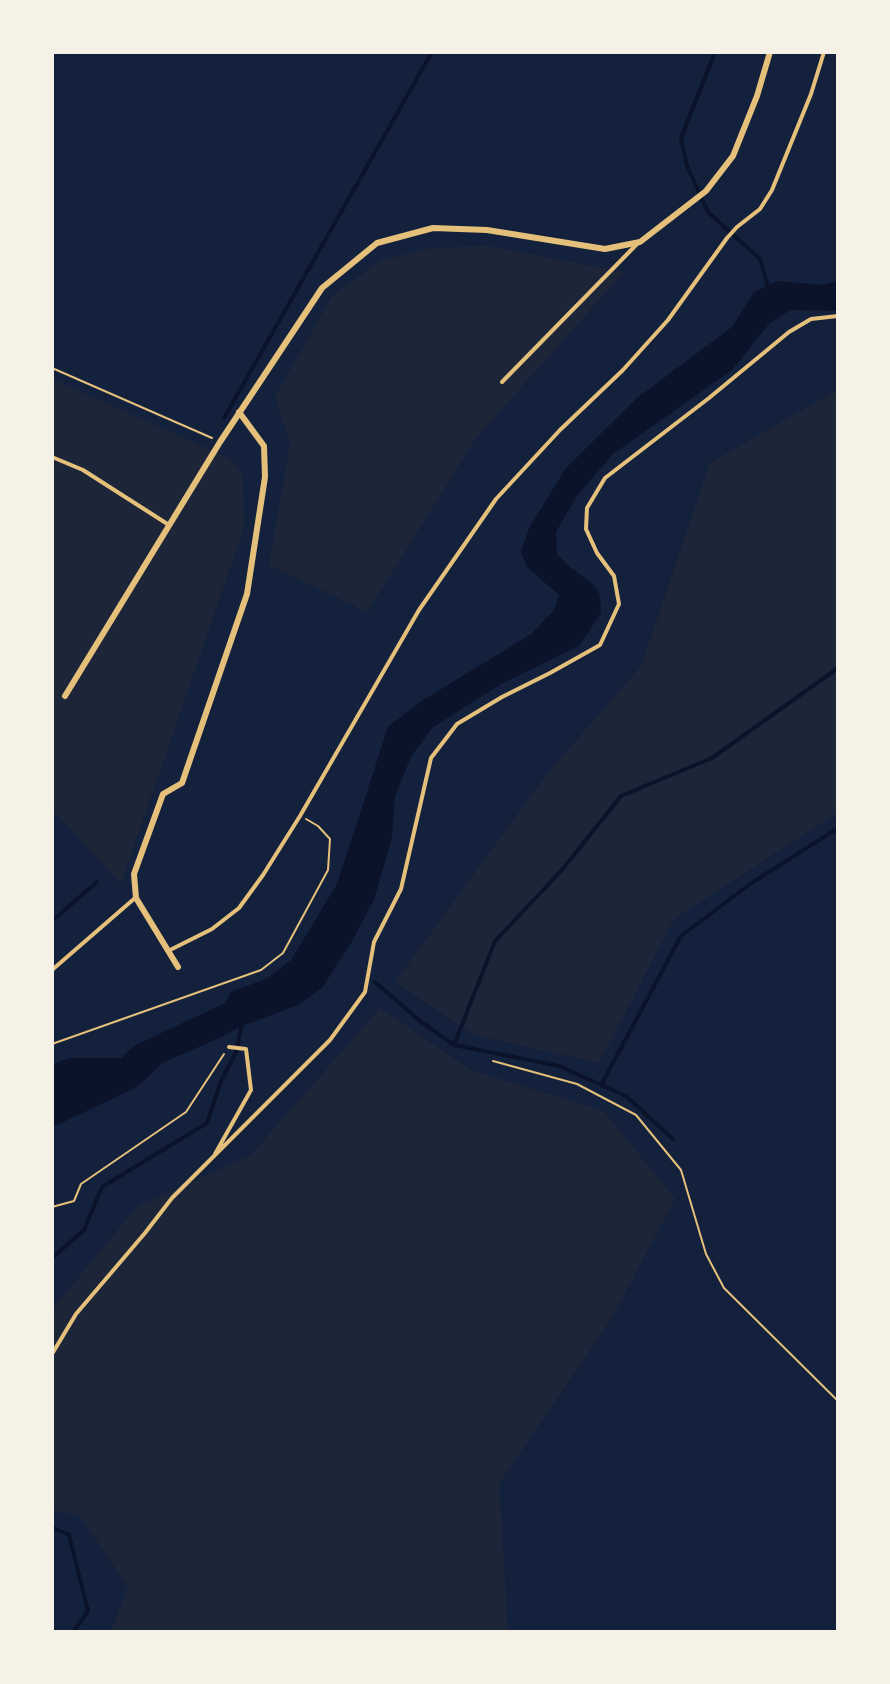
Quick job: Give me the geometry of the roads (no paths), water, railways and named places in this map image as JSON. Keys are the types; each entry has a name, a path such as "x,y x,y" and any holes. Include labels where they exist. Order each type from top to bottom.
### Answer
{"street":[{"path":"65,696 220,442 322,288 377,243 433,228 487,230 605,249 640,242 706,191 733,156 757,96 770,52"},
{"path":"178,967 136,898 134,874 163,794 182,783 247,594 265,477 264,446 240,412"}],"lane":[{"path":"168,951 212,929 239,908 300,816 419,610 496,499 560,430 623,370 668,320 737,226 760,209 772,190 811,94 824,52"},
{"path":"502,382 640,242"},
{"path":"52,1354 76,1314 145,1233 171,1198 212,1160 330,1040 365,992 374,942 401,889 431,758 457,724 502,697 600,645 619,604 614,576 597,553 586,529 587,508 605,478 709,398 789,332 811,319 837,316"},
{"path":"52,457 83,470 169,525"},
{"path":"52,970 136,898"},
{"path":"212,1160 251,1090 246,1049 229,1047"}],"waterway":[{"path":"224,418 432,52"},
{"path":"715,52 681,138 687,166 708,212 760,259 769,290"},
{"path":"454,1045 495,941 562,870 621,796 712,758 838,668"},
{"path":"601,1085 681,936 750,884 838,828"},
{"path":"52,921 97,882"},
{"path":"375,982 420,1021 454,1045 559,1066 626,1096 673,1139"},
{"path":"52,1258 84,1230 102,1187 207,1123 221,1081 236,1052 242,1024"},
{"path":"52,1527 69,1535 88,1611 73,1632"}]}
